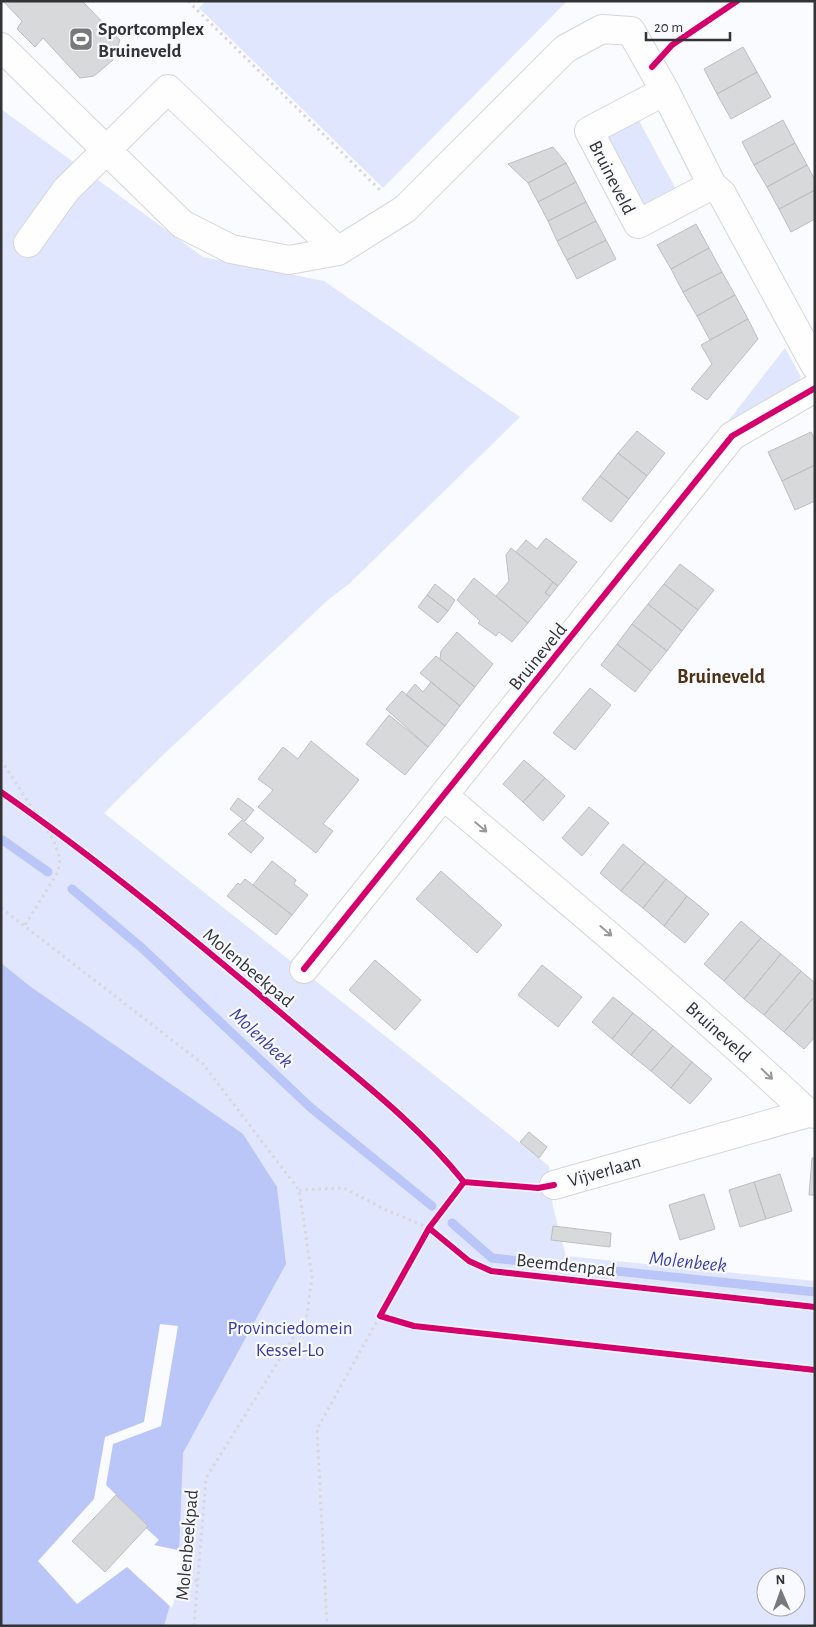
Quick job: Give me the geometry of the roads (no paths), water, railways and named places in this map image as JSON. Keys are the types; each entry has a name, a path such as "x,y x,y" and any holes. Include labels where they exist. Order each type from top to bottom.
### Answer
{"street":[{"path":"1,47 182,224 231,249 289,260 338,251 405,209 564,50 602,29 630,31 665,91 712,186 722,194 815,365"},
{"path":"28,243 66,190 168,89 338,251"},
{"name":"Bruineveld","path":"665,91 589,131 638,224 712,186"},
{"name":"Bruineveld","path":"304,969 732,436 815,388"},
{"name":"Bruineveld","path":"444,796 601,927 812,1114"},
{"name":"Vijverlaan","path":"554,1185 812,1114"}],"water":[{"path":"1,963 31,987 243,1134 277,1187 286,1264 183,1453 178,1577 164,1626 1,1626"}],"waterway":[{"name":"Molenbeek","path":"1,839 48,872"},
{"name":"Molenbeek","path":"72,889 142,948 310,1107 432,1206"},
{"name":"Molenbeek","path":"452,1223 492,1258 815,1292"}],"place":[{"name":"Sportcomplex Bruineveld","path":"81,39"}],"district":[{"name":"Bruineveld","path":"721,676"}],"park label":[{"name":"Provinciedomein Kessel-Lo","path":"290,1338"}]}
